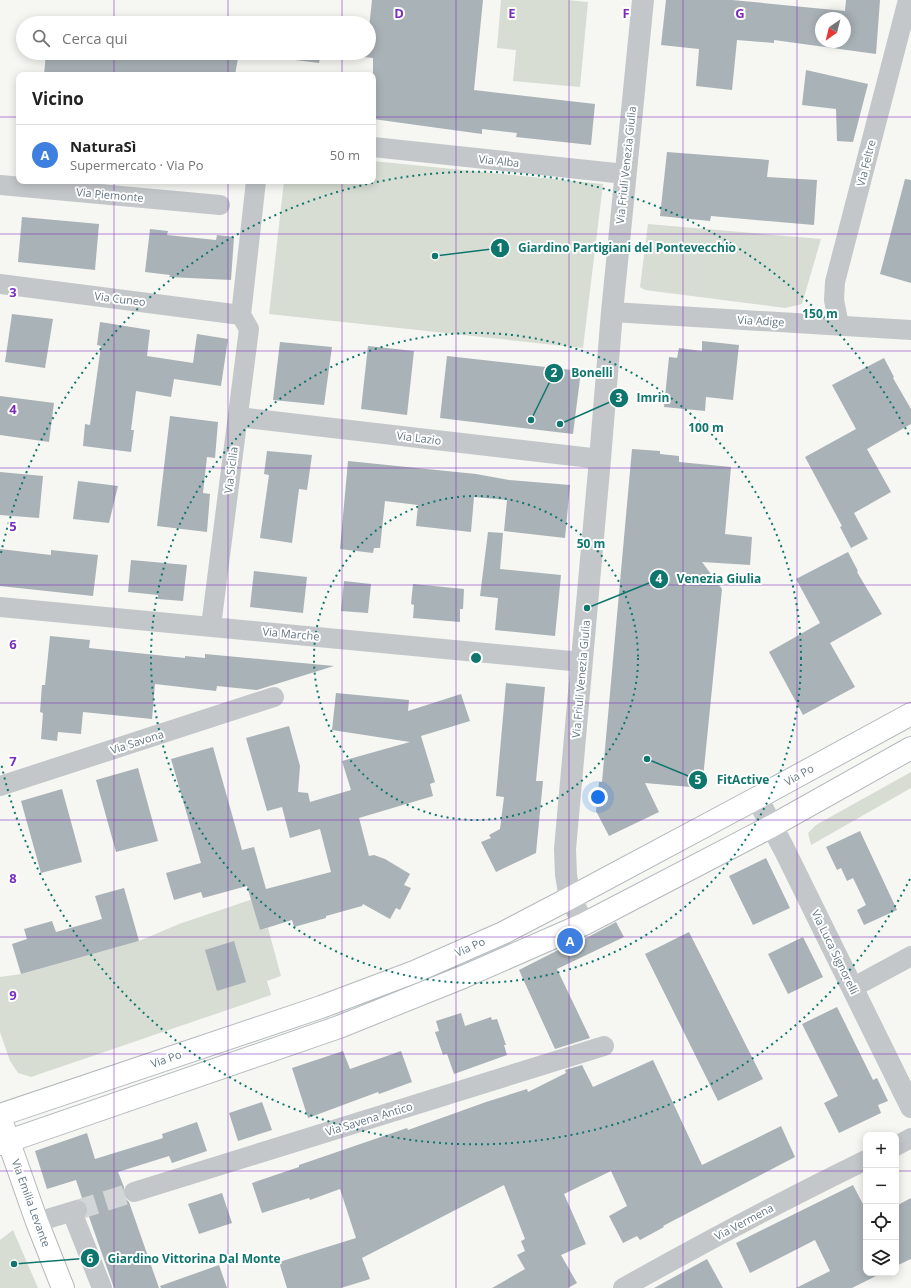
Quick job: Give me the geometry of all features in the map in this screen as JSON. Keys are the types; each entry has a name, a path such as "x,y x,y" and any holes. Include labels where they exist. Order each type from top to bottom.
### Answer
{"main road":[{"name":"Via Po","path":"0,1116 321,1007 414,972 503,933 758,798 911,714"},
{"path":"4,1142 339,1027 463,977 584,924 772,826 911,748"},
{"name":"Via Emilia Levante","path":"0,1116 4,1142 63,1288"}],"street":[{"name":"Via Friuli Venezia Giulia","path":"584,924 570,898 566,875 565,849 612,312 643,0"},
{"name":"Via Feltre","path":"839,326 835,314 835,282 909,1"},
{"name":"Via Alba","path":"376,147 625,174"},
{"path":"241,315 256,184"},
{"name":"Via Piemonte","path":"0,185 220,205"},
{"name":"Via Cuneo","path":"0,284 241,315"},
{"name":"Via Adige","path":"612,312 911,330"},
{"name":"Via Sicilia","path":"211,626 249,329 241,315"},
{"name":"Via Lazio","path":"238,417 600,459"},
{"name":"Via Marche","path":"0,606 582,662"},
{"name":"Via Savona","path":"0,786 274,697"},
{"name":"Via Luca Signorelli","path":"758,798 911,1107"},
{"path":"852,988 911,956"},
{"name":"Via Savena Antico","path":"134,1192 604,1046"},
{"path":"899,1144 911,1138"},
{"name":"Via Vermena","path":"628,1287 686,1252 814,1185 863,1161"},
{"path":"37,1222 75,1211 102,1288"}],"shaded area":[{"path":"501,0 568,0 588,2 580,87 513,81 516,50 497,48"},
{"path":"376,161 603,184 583,348 269,314 284,184 376,184"},
{"path":"648,224 821,239 802,304 785,308 645,290 640,287"},
{"path":"911,772 911,788 811,845 808,833 816,825"},
{"path":"259,897 256,916 260,930 268,928 281,976 267,981 271,995 31,1077 18,1073 10,1061 0,1032 0,977 21,974 139,941 179,924"},
{"path":"13,1230 38,1288 0,1288 0,1240"}],"building":[{"path":"372,0 483,0 474,90 595,104 591,145 516,137 517,133 482,129 482,134 376,119 376,72 373,72 373,60 376,60 376,16 370,16"},
{"path":"666,0 732,0 845,11 846,0 880,0 876,54 832,48 851,48 851,12 815,12 815,46 774,40 774,43 737,40 732,90 696,86 699,49 661,45"},
{"path":"45,60 238,60 236,72 44,72"},
{"path":"295,60 320,60 319,63"},
{"path":"806,70 868,84 853,142 837,141 836,109 802,105"},
{"path":"667,152 769,160 767,177 817,180 814,225 711,216 710,221 660,216"},
{"path":"905,179 911,180 911,283 880,274"},
{"path":"22,217 99,224 95,270 18,262"},
{"path":"150,229 168,231 167,235 216,240 217,235 234,237 231,280 169,277 170,275 145,272"},
{"path":"12,314 53,319 45,368 5,362"},
{"path":"100,322 150,330 147,356 193,363 197,334 228,339 221,386 174,379 171,397 136,391 131,430 134,430 131,452 83,446 85,424 90,425 101,346 97,345"},
{"path":"702,341 739,345 733,400 706,397 705,411 664,407 669,357 677,358 679,348 702,351"},
{"path":"280,342 332,347 324,405 273,400"},
{"path":"368,346 414,351 407,415 361,409"},
{"path":"447,356 581,371 573,434 440,418"},
{"path":"884,358 894,377 893,378 911,409 911,424 867,449 891,492 854,513 868,539 851,548 840,527 842,526 805,457 856,429 832,385"},
{"path":"0,396 54,403 49,442 0,435"},
{"path":"170,416 218,422 215,458 207,457 203,493 210,494 207,532 157,526"},
{"path":"632,449 660,451 660,454 679,456 679,462 731,467 725,534 752,537 750,565 702,562 722,589 702,788 645,783 659,812 609,836 596,811 599,782 602,782"},
{"path":"267,451 312,455 307,490 299,489 292,543 260,538 269,475 264,474"},
{"path":"348,461 476,474 509,480 570,485 565,538 504,531 507,500 474,497 471,532 416,526 418,505 385,501 380,548 374,548 373,553 340,549"},
{"path":"0,472 43,476 39,518 0,515"},
{"path":"78,481 118,486 109,523 73,519"},
{"path":"488,532 503,533 500,569 561,575 555,636 495,630 498,598 480,596"},
{"path":"0,549 51,555 51,550 98,555 93,596 0,586"},
{"path":"848,552 858,571 857,572 882,614 830,643 855,687 803,715 769,652 820,623 796,579"},
{"path":"131,560 187,565 183,601 158,599 158,595 128,592"},
{"path":"254,571 307,577 303,613 250,607"},
{"path":"344,581 371,584 368,613 341,611"},
{"path":"413,584 464,589 463,609 460,609 460,622 413,618 414,605 411,604"},
{"path":"50,636 90,640 89,648 185,658 185,656 205,658 205,654 334,666 257,690 217,686 216,691 155,684 152,719 83,712 81,734 58,732 57,741 41,739 43,713 40,712 42,685 45,685"},
{"path":"506,683 545,687 536,781 543,781 536,853 496,872 481,842 491,838 489,835 500,829 504,797 496,796"},
{"path":"336,693 409,700 408,711 461,694 470,721 421,736 435,782 430,784 433,796 359,818 369,856 374,855 385,859 410,874 404,885 411,888 400,910 396,908 390,919 363,904 362,906 326,916 326,918 294,927 292,920 260,930 247,886 203,898 201,892 174,900 166,873 201,863 171,759 213,747 242,850 254,847 266,889 331,872 320,829 290,838 282,807 267,811 246,738 289,726 300,766 298,792 308,793 310,802 351,790 342,761 410,742 332,730"},
{"path":"138,768 158,841 116,852 96,780"},
{"path":"62,789 82,862 41,873 21,801"},
{"path":"860,831 897,910 864,925 857,910 866,905 853,878 847,881 841,868 837,870 826,847"},
{"path":"766,858 790,908 753,925 729,876"},
{"path":"124,888 139,941 21,974 12,944 27,939 24,929 52,921 56,932 102,919 95,896"},
{"path":"616,922 624,937 557,969 590,1038 555,1049 519,970 576,941 577,943"},
{"path":"689,932 763,1079 718,1101 645,954"},
{"path":"803,937 823,977 788,994 768,954"},
{"path":"234,941 246,982 217,991 205,950"},
{"path":"837,1007 873,1080 877,1078 888,1101 878,1105 881,1113 839,1133 824,1103 838,1096 802,1024"},
{"path":"461,1013 465,1026 491,1017 492,1020 497,1019 506,1045 504,1045 507,1055 454,1074 447,1054 443,1055 435,1032 439,1031 436,1021"},
{"path":"343,1051 350,1069 401,1051 412,1082 379,1094 378,1092 308,1118 292,1068"},
{"path":"653,1060 702,1165 781,1126 795,1157 663,1226 664,1227 640,1240 637,1236 623,1243 609,1216 627,1206 611,1171 564,1194 586,1244 561,1255 577,1283 568,1288 492,1288 525,1269 517,1255 525,1251 521,1241 525,1239 504,1185 362,1258 370,1279 341,1288 287,1288 279,1262 356,1238 340,1189 310,1200 309,1198 262,1213 252,1183 299,1167 299,1165 407,1128 408,1130 527,1089 528,1092 566,1073 565,1070 582,1065 593,1087"},
{"path":"262,1102 272,1130 238,1141 229,1113"},
{"path":"197,1122 207,1151 172,1163 169,1156 118,1172 124,1187 123,1196 129,1202 159,1288 114,1288 88,1214 88,1206 83,1201 76,1180 47,1189 35,1151 87,1133 95,1159 163,1138 162,1134"},
{"path":"853,1185 863,1204 863,1276 876,1276 852,1288 796,1288 830,1271 815,1240 750,1273 736,1243"},
{"path":"222,1193 232,1223 199,1234 188,1204"},
{"path":"911,1198 911,1259 899,1265 899,1240 899,1204"},
{"path":"707,1259 723,1288 654,1288"},
{"path":"219,1265 227,1288 161,1288 160,1286"}],"tunnel":[{"path":"77,1210 134,1192"}],"place":[{"name":"Giardino Partigiani del Pontevecchio","path":"435,256"},
{"name":"Bonelli","path":"531,420"},
{"name":"Imrin","path":"560,424"},
{"name":"Venezia Giulia","path":"587,608"},
{"name":"FitActive","path":"647,759"},
{"name":"NaturaSì","path":"570,941"},
{"name":"Giardino Vittorina Dal Monte","path":"14,1264"}]}
